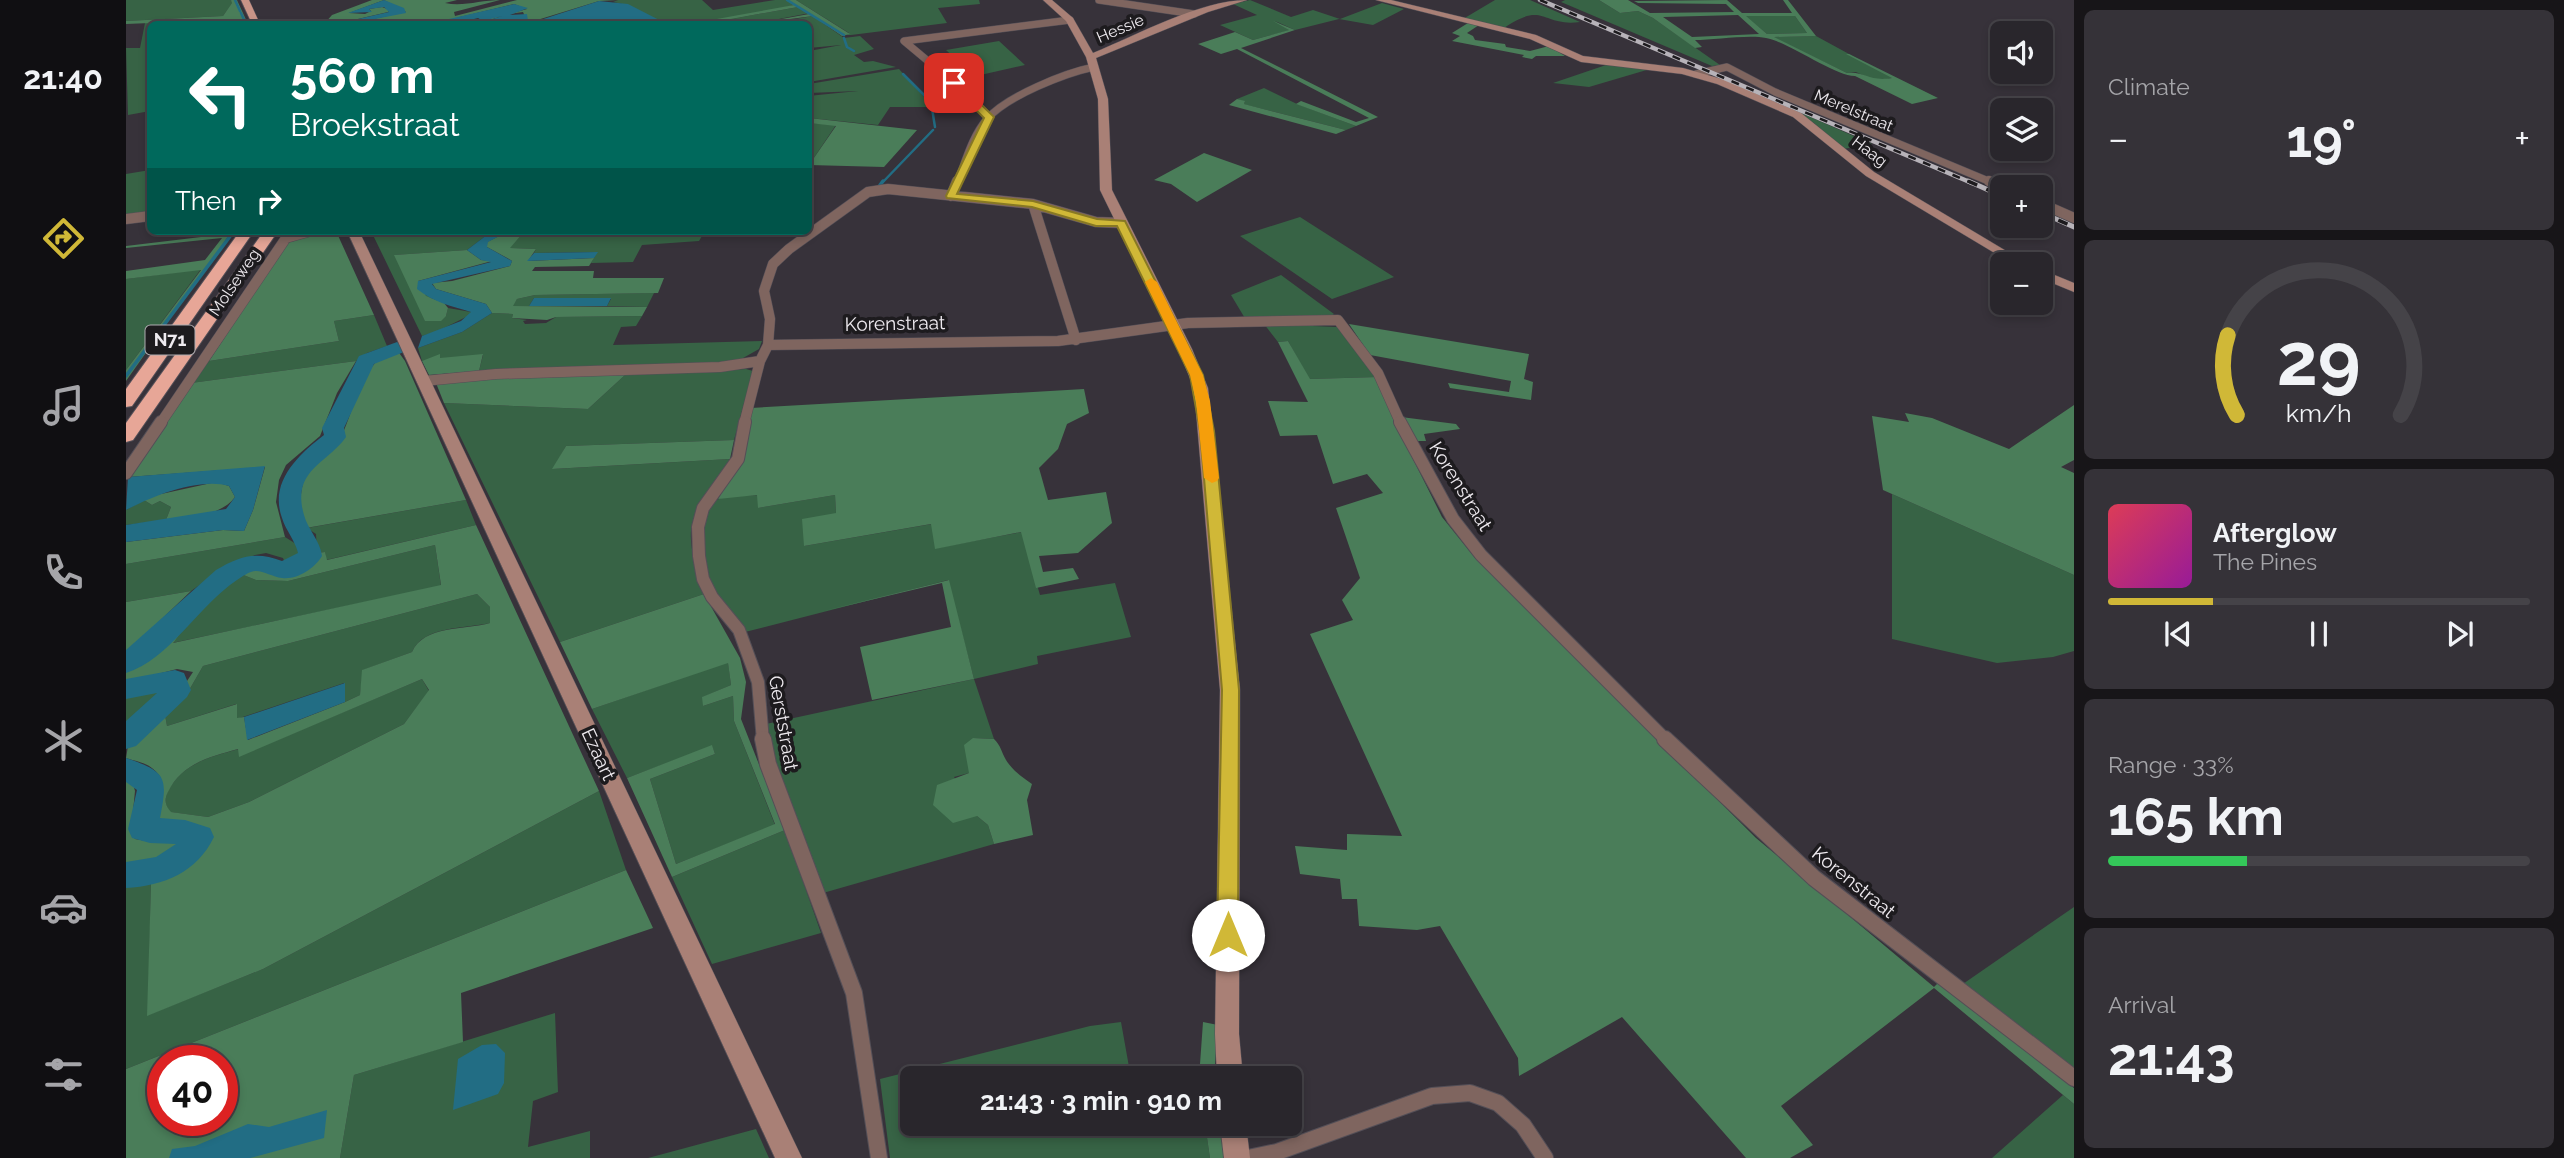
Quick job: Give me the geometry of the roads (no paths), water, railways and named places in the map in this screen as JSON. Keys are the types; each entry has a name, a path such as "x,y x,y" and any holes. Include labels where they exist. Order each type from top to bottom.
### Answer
{"highway":[{"name":"N71","path":"126,402 244,235"},
{"name":"N71","path":"126,436 268,235"}],"main road":[{"path":"245,0 255,21"}],"street":[{"path":"1047,0 1070,20 1093,62 1001,108 989,117 951,196 1033,204 1096,222 1121,223"},
{"path":"1099,0 1194,15"},
{"name":"Hessie","path":"1229,1066 1228,648 1201,388 1104,183 1103,99 1093,62 1194,15 1244,0"},
{"path":"1380,0 1522,34 1547,42 1581,59 1696,74"},
{"path":"989,117 971,97 904,41 1070,20"},
{"name":"Merelstraat","path":"1696,74 1727,67 1775,92 1990,182"},
{"name":"Haag","path":"1696,74 1797,115 1870,174 2002,252"},
{"name":"Gerststraat","path":"812,233 875,190 951,196"},
{"path":"1033,204 1076,340"},
{"path":"2053,209 2074,218"},
{"path":"126,219 147,216"},
{"name":"Molseweg","path":"126,473 286,238 297,235"},
{"name":"Ezaart","path":"355,235 789,1158"},
{"name":"Gerststraat","path":"809,235 773,264 765,285 770,319 768,345 760,361 747,408 738,459 703,508 698,527 699,556 703,579 712,597 739,630 751,657 758,682 761,728 768,764 853,993 860,1022 879,1158"},
{"path":"2053,279 2074,288"},
{"name":"Korenstraat","path":"768,345 1076,340 1188,323 1338,320 1378,373 1397,417 1438,495 1481,555 1638,714 1814,878 2074,1078"},
{"path":"424,381 496,374 720,367 760,361"},
{"path":"1248,1158 1278,1152 1432,1096 1470,1093 1498,1103 1523,1125 1545,1158"},
{"path":"1234,1136 1237,1158"}],"water":[{"path":"384,0 404,8 406,13 365,21 349,21 389,12 384,7 369,9 372,12 348,13"},
{"path":"599,1 628,4 661,21 537,21"},
{"path":"514,4 528,8 510,15 527,14 528,21 486,21 502,16 483,21 478,18 466,21 449,19"},
{"path":"487,235 501,235 488,242 487,247 512,261 510,266 432,284 436,289 486,304 492,313 462,332 418,348 422,336 461,321 471,312 443,304 417,289 418,281 491,262 481,260 467,250"},
{"path":"598,252 594,258 527,261 534,253"},
{"path":"534,298 611,298 607,306 529,306"},
{"path":"265,466 253,510 244,531 223,530 126,542 126,525 226,509 235,497 229,486 204,484 176,489 126,510 128,477"},
{"path":"345,683 345,702 247,740 244,717"},
{"path":"496,1044 505,1053 504,1083 498,1094 453,1110 458,1059 482,1045"},
{"path":"327,1110 324,1138 250,1158 169,1158 172,1149 195,1146 219,1136 238,1136 238,1128 248,1124 269,1127"}],"waterway":[{"path":"235,0 240,11"},
{"path":"787,0 844,35"},
{"path":"241,13 245,21"},
{"path":"844,38 847,47 854,51"},
{"path":"903,74 931,102 935,127"},
{"path":"882,183 933,130"},
{"path":"880,185 883,181"},
{"path":"126,376 231,235"},
{"path":"126,663 156,640 210,588 242,566 260,563 282,570 290,569 310,556 308,546 292,515 292,490 297,474 309,458 335,437 333,428 366,360 397,348"},
{"path":"126,689 175,680 178,690 126,738"},
{"path":"126,770 142,776 152,787 143,829 199,837 187,854 168,866 147,873 126,875"}],"railway":[{"path":"1540,0 1972,183"},
{"path":"1968,181 1990,191"},
{"path":"2053,218 2074,227"}]}
